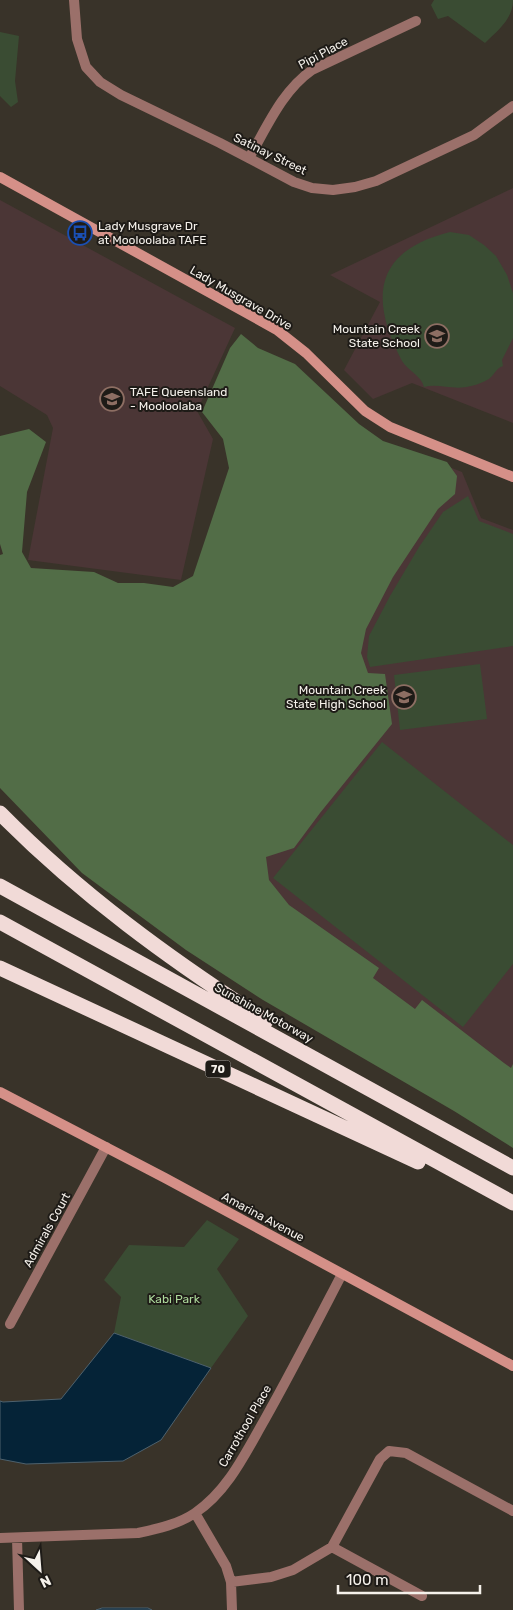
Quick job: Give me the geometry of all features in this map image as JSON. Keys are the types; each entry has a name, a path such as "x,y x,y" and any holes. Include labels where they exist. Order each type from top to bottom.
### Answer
{"highway":[{"path":"0,813 54,865 115,916 170,958 274,1026 286,1042"},
{"name":"Sunshine Motorway","path":"0,886 513,1168"},
{"path":"0,922 437,1162"},
{"name":"70","path":"0,968 420,1163 437,1162 513,1203"}],"street":[{"name":"Satinay Street","path":"74,0 77,39 86,67 100,82 121,95 294,182 312,188 333,190 355,187 376,181 474,135 513,106"},
{"name":"Pipi Place","path":"249,158 289,91 301,78 312,70 416,21"},
{"name":"Lady Musgrave Drive","path":"0,177 277,330 306,352 365,411 390,427 513,477"},
{"name":"Amarina Avenue","path":"0,1092 513,1366"},
{"name":"Admirals Court","path":"10,1324 106,1147"},
{"name":"Carrothool Place","path":"0,1538 138,1533 156,1529 195,1513 225,1485 236,1469 287,1379 342,1274"},
{"path":"231,1582 271,1577 292,1570 332,1547 380,1459 389,1451 406,1453 513,1511"},
{"path":"195,1513 226,1566 231,1582 232,1610"},
{"path":"17,1538 20,1610"},
{"path":"332,1547 422,1596"}],"shaded area":[{"name":"Mountain Creek State School","path":"513,188 513,423 412,383 373,399 344,370 380,302 330,275"},
{"name":"TAFE Queensland - Mooloolaba","path":"0,200 235,328 197,411 213,439 181,580 28,560 53,428 47,415 0,386"},
{"name":"Mountain Creek State High School","path":"426,458 462,472 481,518 513,530 513,1098 204,863"}],"green space":[{"path":"434,0 513,0 508,19 485,43 448,16 438,19 431,5"},
{"path":"0,32 19,36 15,81 18,102 11,107 0,96"},
{"path":"450,232 469,235 496,256 507,275 513,293 513,338 502,360 503,366 487,380 465,387 424,387 420,379 402,361 391,338 385,317 383,298 385,280 393,265 406,251 425,240"},
{"path":"241,334 258,348 295,364 359,424 383,441 447,462 457,476 455,494 438,509 393,577 366,629 361,653 368,673 385,674 392,724 294,848 266,857 269,880 289,905 379,968 373,978 415,1009 422,1000 511,1068 513,1064 513,1148 454,1111 263,1000 186,950 82,873 0,788 0,555 3,554 0,544 0,436 29,429 46,442 27,492 22,552 31,568 94,572 118,583 144,583 173,587 193,576 229,468 223,439 202,412 230,348"},
{"path":"468,496 479,521 513,534 513,646 370,667 367,657 369,636 390,596 419,547 443,512"},
{"path":"480,664 487,719 400,730 394,675"},
{"path":"382,742 513,845 513,964 463,1027 273,878"},
{"name":"Kabi Park","path":"207,1220 239,1239 217,1269 248,1316 211,1368 114,1333 121,1297 104,1280 129,1245 184,1247"}],"water":[{"path":"114,1333 211,1368 161,1440 123,1461 26,1464 0,1459 0,1401 61,1399"},
{"path":"102,1608 148,1608 152,1610 96,1610"}],"place":[{"name":"Lady Musgrave Dr at Mooloolaba TAFE","path":"80,233"},
{"name":"Mountain Creek State School","path":"437,336"},
{"name":"TAFE Queensland - Mooloolaba","path":"112,399"},
{"name":"Mountain Creek State High School","path":"404,697"}]}
